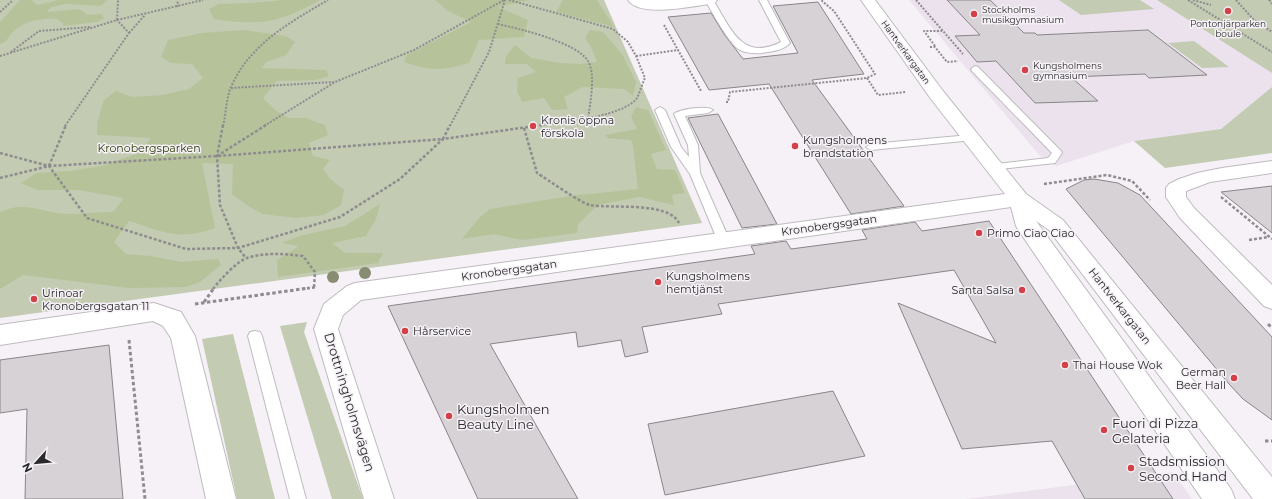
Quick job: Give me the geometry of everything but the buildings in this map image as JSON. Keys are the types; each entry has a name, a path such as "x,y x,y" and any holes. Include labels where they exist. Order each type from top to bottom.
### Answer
{"street":[{"path":"643,3 710,0"},
{"name":"Hantverkargatan","path":"868,0 992,167 1018,198 1056,225 1271,499"},
{"path":"1272,167 1205,177 1183,184 1176,188 1176,197 1187,213 1272,300"},
{"name":"Hantverkargatan","path":"1018,198 1027,226 1220,499"},
{"name":"Kronobergsgatan","path":"355,292 720,232 1018,198"},
{"name":"Drottningholmsvägen","path":"355,292 332,310 326,329 380,499"},
{"path":"0,335 154,312 172,320 183,336 221,499"}],"lane":[{"path":"710,0 740,46 752,50 777,48 786,43 763,0"},
{"path":"975,69 1057,153 1051,161 992,167"},
{"path":"660,110 676,147 695,173 720,232"},
{"path":"695,173 693,145 679,114 708,110"},
{"path":"871,146 970,138"},
{"path":"255,336 298,499"}],"path":[{"path":"0,12 13,0"},
{"path":"118,0 117,20 129,33"},
{"path":"177,7 178,0"},
{"path":"0,56 117,20 146,15 203,0"},
{"path":"246,258 238,248 220,205 217,156 231,88 244,65 262,43 282,27 328,0"},
{"path":"217,156 335,82 414,50 504,0"},
{"path":"0,153 49,166 87,218 186,249 238,248 340,217 400,179 443,139 489,52 504,0"},
{"path":"0,178 49,166 217,156 443,139 588,119 618,110 636,98 645,78 636,56 628,42 612,29 509,0"},
{"path":"708,110 709,104 728,102 730,92 867,78 875,74 834,11 821,0"},
{"path":"916,0 975,69"},
{"path":"1188,0 1272,52"},
{"path":"1193,0 1211,5"},
{"path":"1236,0 1253,19 1272,32"},
{"path":"1269,0 1272,4"},
{"path":"643,3 678,50 694,79"},
{"path":"49,166 65,127 129,33 146,15"},
{"path":"498,24 539,34 580,53 589,62 592,91 588,119"},
{"path":"9,53 39,31 97,26"},
{"path":"942,31 924,31 947,62 968,60"},
{"path":"926,47 935,47"},
{"path":"636,56 678,50"},
{"path":"867,78 878,95 901,92"},
{"path":"231,88 335,82"},
{"path":"524,128 537,173 589,205 652,209 668,213 677,219 683,230 720,232"},
{"path":"1044,184 1107,175"},
{"path":"1246,240 1269,237"},
{"path":"204,302 222,277 246,258 278,253 303,256 315,272 314,288"},
{"path":"154,312 204,302 332,286 355,292"},
{"path":"128,336 145,499"}],"shaded area":[{"path":"909,0 1157,0 1272,73 1272,87 1221,129 1134,141 1056,166 1040,156"},
{"path":"1173,472 1192,499 966,499"}],"green space":[{"name":"Kronobergsparken","path":"0,0 604,0 702,223 0,318"},
{"path":"20,0 33,0 32,1 38,5 59,0 107,0 101,6 66,4 51,7 47,12 79,9 88,15 101,14 104,18 97,22 63,26 63,23 57,19 32,21 15,30 6,41 0,44 0,22"},
{"path":"284,0 320,0 293,14 269,21 257,22 214,19 209,9 219,4"},
{"path":"435,0 529,0 498,7 528,20 524,37 479,40 469,63 444,69 421,67 404,62 407,55 471,22 448,11"},
{"path":"563,0 597,0 614,27 556,12"},
{"path":"1059,0 1140,0 1154,9 1081,15"},
{"path":"1157,0 1272,0 1272,73"},
{"path":"243,30 286,36 295,42 286,55 266,62 262,68 326,70 329,76 315,80 277,81 263,98 275,110 288,118 306,118 325,125 328,135 309,143 313,156 330,160 323,169 330,179 344,190 341,205 324,215 295,218 263,214 248,206 232,194 233,164 202,163 215,228 191,234 171,234 129,221 114,242 126,254 151,256 181,262 218,259 221,265 200,282 186,287 129,288 23,275 0,289 0,212 18,207 26,207 67,214 113,212 124,198 78,190 38,190 21,183 36,173 70,171 102,166 139,153 151,138 97,135 97,123 104,100 116,91 132,97 162,95 189,89 203,78 192,64 171,63 161,57 168,40 202,33"},
{"path":"590,30 603,32 622,54 636,82 633,96 624,89 583,87 564,97 568,109 552,110 544,98 522,102 517,91 518,78 536,72 527,64 505,64 506,56 515,45 531,58 560,63 580,64 597,62 591,47 585,38"},
{"path":"1194,41 1229,67 1202,68 1168,43"},
{"path":"1272,87 1272,153 1165,168 1134,141 1221,129"},
{"path":"636,107 648,110 666,150 651,154 657,169 675,170 685,193 672,195 674,205 639,197 598,205 578,224 577,233 522,240 494,234 462,239 480,217 490,209 570,196 638,189 633,145 631,140 608,138 605,135 637,129 631,117"},
{"path":"380,204 376,219 366,236 332,243 345,253 383,253 378,263 278,277 277,260 299,246 281,243 303,235 345,226"},
{"path":"307,322 304,332 363,499 332,499 280,326"},
{"path":"233,334 275,499 237,499 202,339"}],"place":[{"name":"Pontonjärparken boule","path":"1228,11"},
{"name":"Stockholms musikgymnasium","path":"974,14"},
{"name":"Kungsholmens gymnasium","path":"1025,70"},
{"name":"Kronis öppna förskola","path":"533,126"},
{"name":"Kungsholmens brandstation","path":"795,146"},
{"name":"Primo Ciao Ciao","path":"979,233"},
{"name":"Kungsholmens hemtjänst","path":"658,282"},
{"name":"Santa Salsa","path":"1022,290"},
{"name":"Urinoar Kronobergsgatan 11","path":"34,299"},
{"name":"Hårservice","path":"405,331"},
{"name":"Thai House Wok","path":"1065,365"},
{"name":"German Beer Hall","path":"1234,378"},
{"name":"Kungsholmen Beauty Line","path":"449,416"},
{"name":"Fuori di Pizza Gelateria","path":"1104,430"},
{"name":"Stadsmission Second Hand","path":"1131,468"}]}
